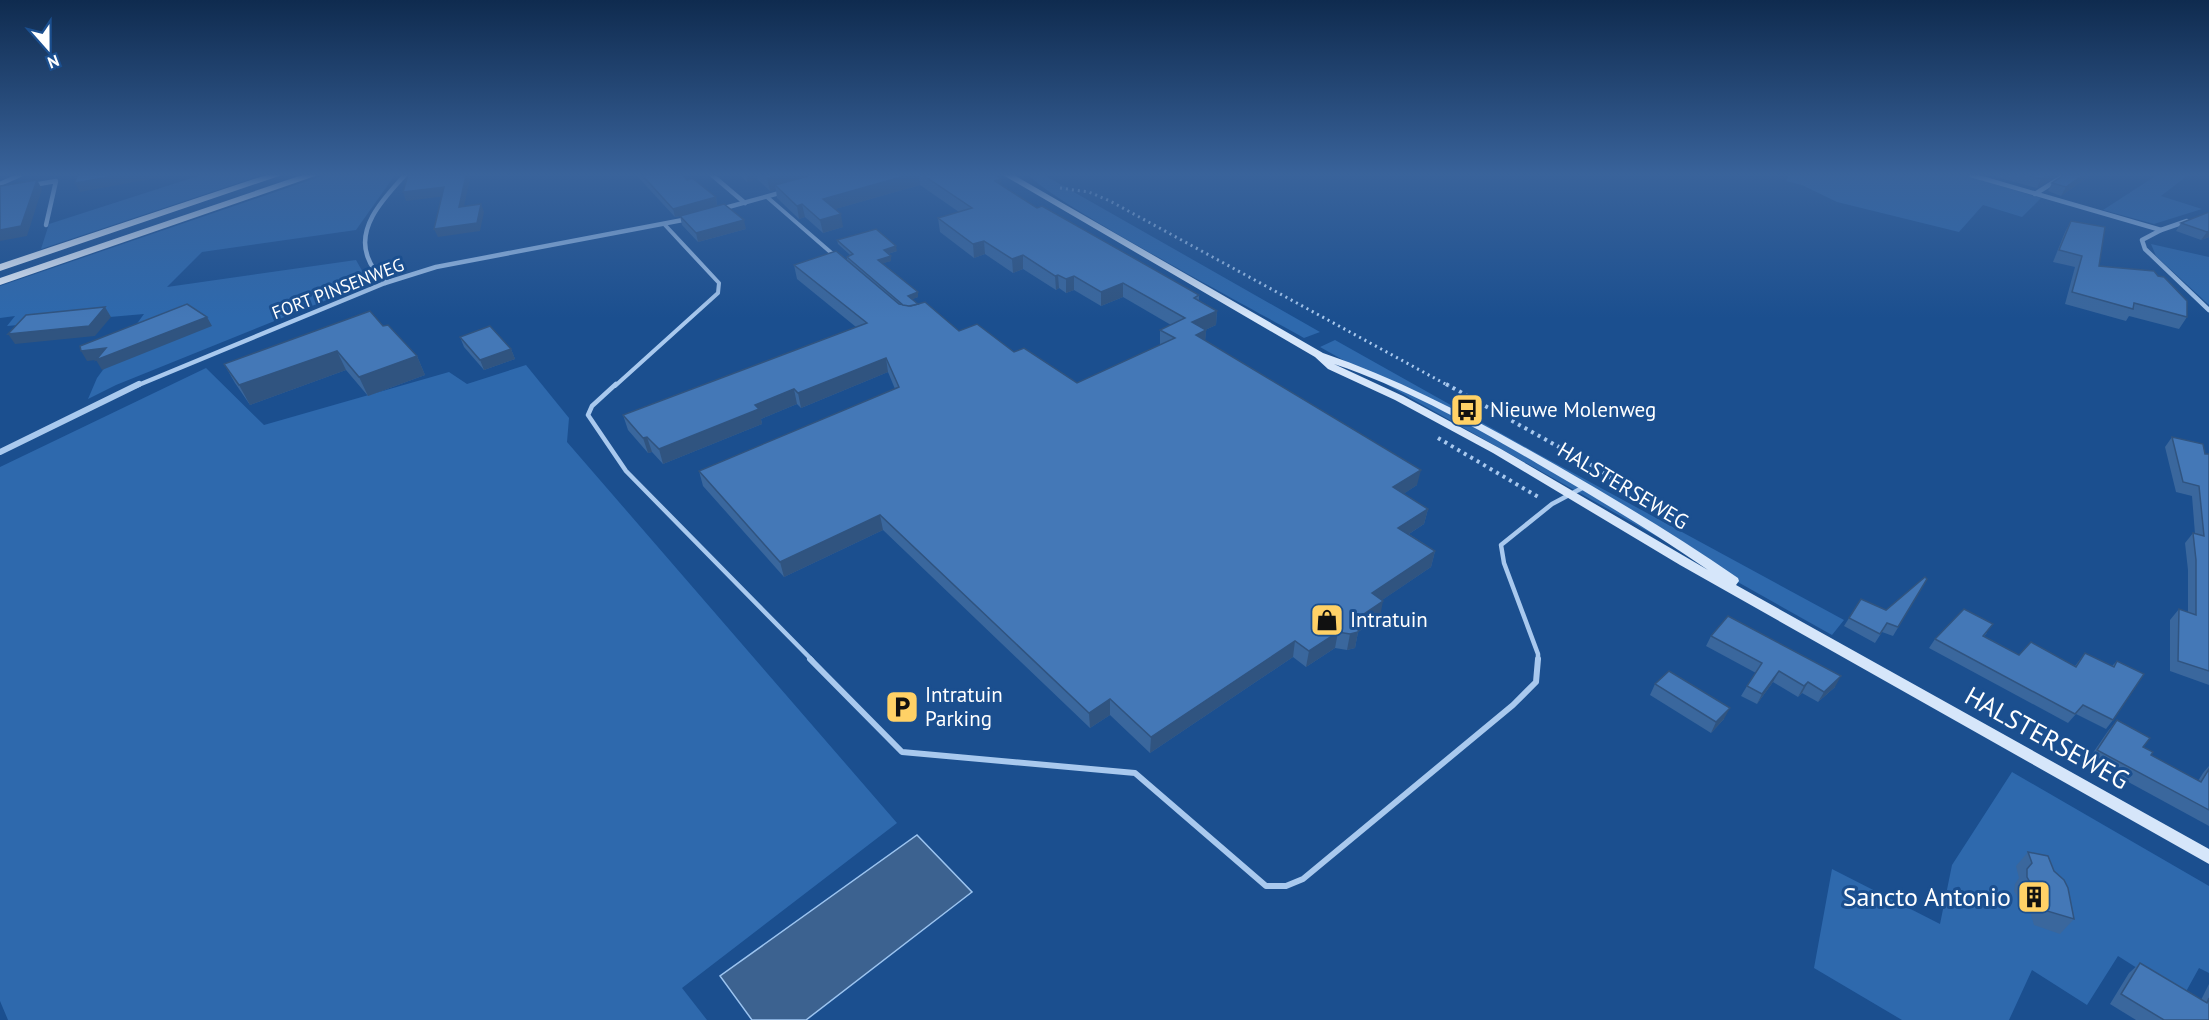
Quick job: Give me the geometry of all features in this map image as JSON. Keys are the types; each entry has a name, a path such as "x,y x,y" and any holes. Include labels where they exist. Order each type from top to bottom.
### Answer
{"main road":[{"path":"0,268 137,223"},
{"path":"0,282 175,223"},
{"name":"HALSTERSEWEG","path":"1088,223 1319,355 1332,367 1399,398 1571,493 1684,562 2209,857"},
{"name":"HALSTERSEWEG","path":"1319,355 1343,362 1453,412 1698,556 1767,607"}],"street":[{"path":"369,223 366,227 367,256 386,283"},
{"name":"FORT PINSENWEG","path":"0,452 120,393 386,283 436,267 674,223"},
{"path":"2135,223 2161,230"},
{"path":"2184,223 2161,230 2142,240 2145,249 2209,310"}],"lane":[{"path":"796,223 843,263"},
{"path":"665,225 719,283 718,294 592,406 588,415 626,471 902,753 1135,773 1266,886 1287,886 1303,879 1513,705 1536,682 1538,654 1504,563 1501,545 1551,504 1584,487"}],"shaded area":[{"path":"53,223 120,223 41,249 49,224"},
{"path":"186,223 361,223 356,230 202,252 167,287 356,260 369,283 116,385 88,399 97,378 144,314 7,326 15,316 0,318 0,286"},
{"path":"1099,223 1128,223 1320,332 1304,338"},
{"path":"1921,223 1967,223 1959,232"},
{"path":"2151,244 2209,257 2209,305 2156,256"},
{"path":"1335,340 1531,450 1844,620 1832,635 1320,347"},
{"path":"526,365 569,418 567,442 897,823 682,988 707,1020 8,1020 0,1001 0,467 206,368 264,425 449,372 467,384"},
{"path":"2012,772 2209,886 2209,973 2199,968 2183,997 2118,956 2087,1005 2032,970 2009,1020 1902,1020 1814,968 1832,869 1940,924 1952,865"},
{"path":"917,835 972,892 806,1020 752,1020 720,976"}],"building":[{"path":"0,223 22,223 21,226 0,230"},
{"path":"436,223 477,223 477,223 434,229"},
{"path":"686,223 734,223 696,233"},
{"path":"944,223 1071,223 1199,295 1194,298 1217,311 1192,322 1206,330 1196,335 1421,470 1393,487 1428,509 1398,528 1435,551 1372,593 1383,601 1361,616 1358,632 1350,634 1338,632 1309,651 1295,641 1151,737 1110,699 1089,713 880,515 780,562 699,471 899,387 886,358 798,393 794,389 755,405 759,409 659,449 647,437 643,438 623,415 867,323 794,265 836,251 899,304 911,306 925,302 959,331 977,324 1014,352 1024,348 1077,383 1175,338 1160,330 1185,318 1123,283 1101,292 1074,276 1066,279 1055,276 1023,255 1012,259 984,241 973,244"},
{"path":"2070,223 2105,227 2099,266 2154,271 2158,276 2164,277 2187,301 2187,317 2134,303 2133,309 2072,292 2082,256 2059,250"},
{"path":"2181,223 2209,223 2209,231 2207,232"},
{"path":"876,229 896,246 884,250 891,256 878,260 918,292 908,296 918,304 903,305 847,257 853,254 837,240"},
{"path":"187,304 207,317 96,360 106,348 81,351 80,346"},
{"path":"105,307 89,326 8,334 26,315"},
{"path":"370,311 383,326 388,325 417,356 359,377 337,351 239,385 224,364"},
{"path":"490,326 511,349 480,360 460,337"},
{"path":"2172,437 2203,444 2205,454 2209,454 2209,671 2178,661 2179,609 2196,615 2196,560 2193,533 2204,536 2199,486 2183,482"},
{"path":"1925,577 1927,579 1898,627 1887,623 1880,634 1849,618 1861,599 1886,610"},
{"path":"1964,609 1993,624 1983,636 2019,655 2031,642 2076,667 2085,653 2114,667 2117,661 2144,674 2113,720 2083,705 2075,714 1935,639"},
{"path":"1728,616 1841,676 1824,692 1808,682 1804,686 1779,671 1762,694 1747,686 1762,663 1711,636"},
{"path":"1669,671 1730,708 1716,722 1655,684"},
{"path":"2117,720 2150,738 2143,747 2153,752 2151,755 2201,782 2209,769 2209,810 2097,750"},
{"path":"2028,852 2048,856 2054,871 2064,880 2068,888 2074,919 2047,911 2042,894 2027,877 2027,869 2032,863"},
{"path":"2140,963 2207,1003 2209,998 2209,1020 2164,1020 2121,994"}],"place":[{"name":"Nieuwe Molenweg","path":"1467,410"},
{"name":"Intratuin","path":"1327,620"},
{"name":"Intratuin Parking","path":"902,707"},
{"name":"Sancto Antonio","path":"2034,897"}]}
